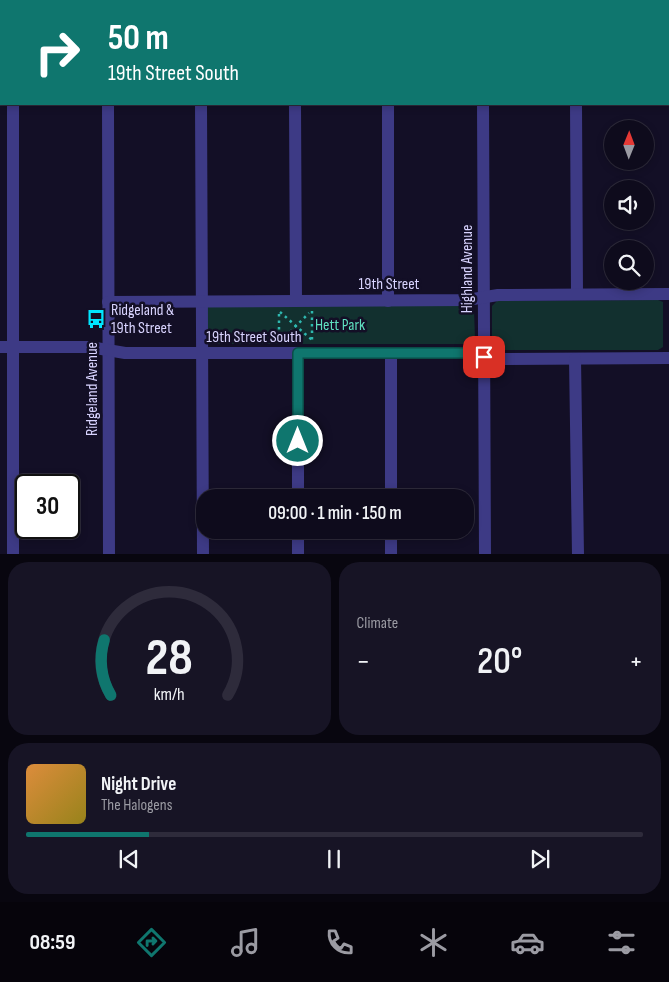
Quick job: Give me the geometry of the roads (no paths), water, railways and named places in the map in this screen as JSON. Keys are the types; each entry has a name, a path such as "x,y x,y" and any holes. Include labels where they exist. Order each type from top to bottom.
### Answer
{"street":[{"path":"13,105 6,347 13,554"},
{"name":"Ridgeland Avenue","path":"108,105 109,554"},
{"path":"202,105 203,554"},
{"path":"296,105 296,301"},
{"path":"388,105 388,301"},
{"name":"Highland Avenue","path":"483,105 484,554"},
{"path":"576,105 577,294"},
{"name":"19th Street","path":"108,302 467,300 498,295 669,294"},
{"path":"6,347 90,347 108,351"},
{"name":"19th Street South","path":"108,351 470,353 500,359 669,358"},
{"path":"298,353 298,489"},
{"path":"391,489 392,353"},
{"path":"575,359 578,554"},
{"path":"298,539 298,554"},
{"path":"391,539 391,554"}],"place":[{"name":"Ridgeland & 19th Street","path":"96,319"}],"park label":[{"name":"Hett Park","path":"340,325"}]}
